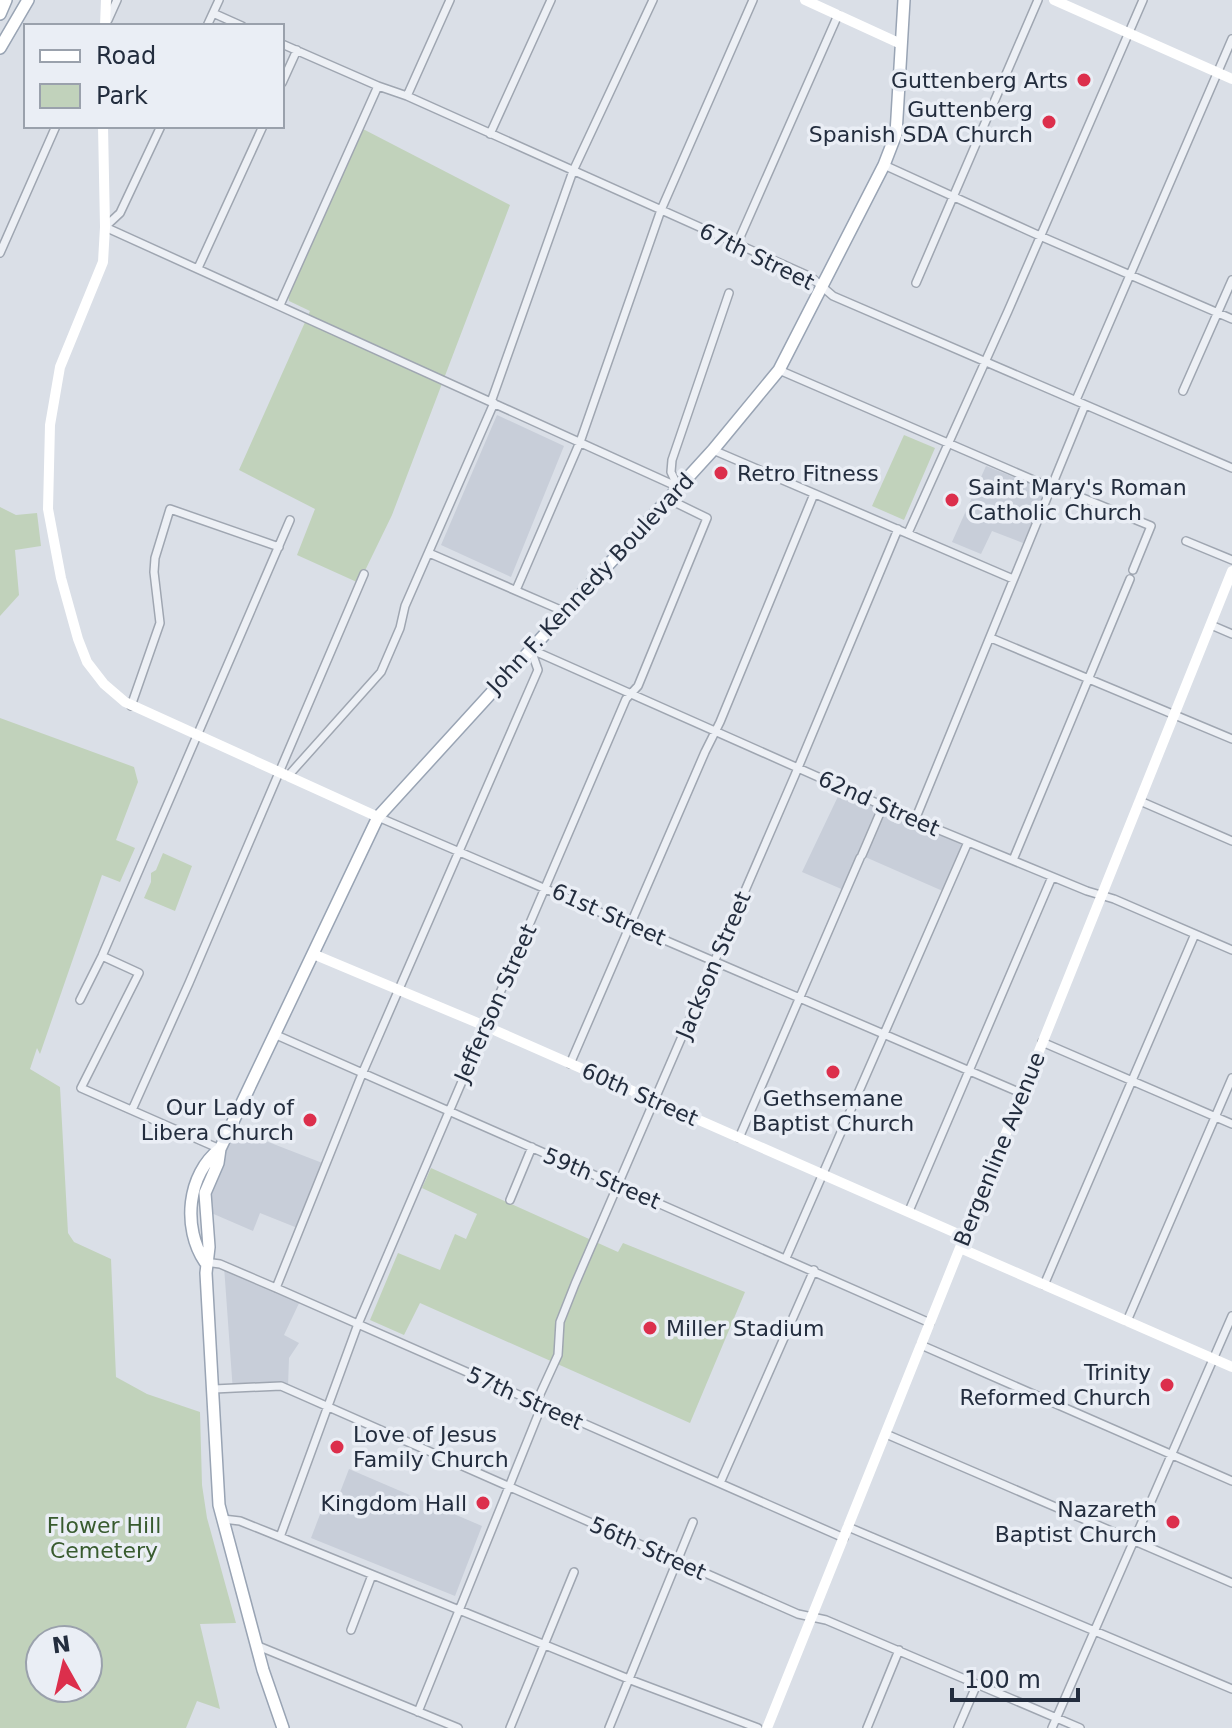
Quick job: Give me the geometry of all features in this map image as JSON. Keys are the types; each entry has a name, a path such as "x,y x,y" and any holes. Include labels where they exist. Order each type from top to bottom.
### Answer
{"main road":[{"path":"0,14 6,0"},
{"path":"0,48 28,0"},
{"name":"John F. Kennedy Boulevard","path":"283,1728 217,1491 205,1262 209,1247 205,1193 218,1163 220,1149 378,817 713,450 779,370 884,165 896,134 904,0"}],"street":[{"path":"105,24 106,0"},
{"path":"106,24 117,0"},
{"path":"208,24 219,0"},
{"path":"407,96 450,0"},
{"path":"490,134 551,0"},
{"path":"284,774 381,672 492,402 573,171 653,0"},
{"path":"516,590 580,442 661,210 753,0"},
{"path":"805,0 901,44"},
{"path":"916,283 1038,0"},
{"path":"1054,0 1232,79"},
{"path":"908,533 1143,0"},
{"path":"213,13 238,24"},
{"path":"737,244 838,15"},
{"path":"1076,400 1232,39"},
{"name":"67th Street","path":"284,45 407,96 811,277 833,296 1232,468"},
{"path":"284,79 297,50"},
{"path":"280,305 378,86"},
{"path":"0,253 55,128"},
{"name":"61st Street","path":"103,128 103,262 60,367 50,425 48,509 61,578 78,639 87,662 104,684 131,706 378,817 1021,1093"},
{"path":"160,128 120,213 105,227 678,487"},
{"path":"198,268 262,128"},
{"path":"884,165 1232,319"},
{"path":"1183,391 1232,280"},
{"path":"678,487 671,472 672,460 729,293"},
{"path":"779,370 1045,485 1151,526 1133,570"},
{"path":"915,820 1085,405"},
{"path":"713,450 1013,579"},
{"path":"570,1064 814,494"},
{"name":"Jefferson Street","path":"280,1537 358,1324 626,699 638,686 707,518 667,499"},
{"path":"131,706 160,623 155,558 170,509 279,547"},
{"path":"80,1000 102,956 290,520"},
{"name":"Jackson Street","path":"418,1712 509,1487 558,1355 560,1322 898,529"},
{"path":"1186,541 1232,560"},
{"path":"429,553 563,611"},
{"name":"Bergenline Avenue","path":"767,1728 1232,571"},
{"path":"132,1110 284,774 364,574"},
{"path":"1013,860 1130,579"},
{"path":"1211,625 1232,634"},
{"path":"991,638 1232,739"},
{"path":"276,1288 362,1074 538,670 536,658 530,649"},
{"name":"62nd Street","path":"530,649 915,820 1232,950"},
{"path":"1140,801 1232,841"},
{"path":"739,1138 883,806"},
{"path":"786,1258 968,842"},
{"path":"909,1211 1052,877"},
{"path":"1044,1285 1195,934"},
{"name":"60th Street","path":"313,954 909,1211 962,1243 1044,1285 1232,1367"},
{"path":"102,956 139,973 81,1088 220,1149"},
{"name":"59th Street","path":"274,1034 930,1323"},
{"path":"1042,1042 1232,1124"},
{"path":"1127,1321 1232,1078"},
{"path":"510,1200 532,1147"},
{"name":"57th Street","path":"205,1262 220,1264 276,1288 844,1538"},
{"path":"720,1483 814,1270"},
{"path":"1052,1728 1232,1316"},
{"path":"921,1345 1232,1481"},
{"name":"56th Street","path":"214,1389 281,1386 798,1614 826,1620 1080,1728"},
{"path":"886,1434 1232,1583"},
{"path":"223,1519 240,1521 758,1728"},
{"path":"609,1728 693,1522"},
{"path":"848,1527 1232,1689"},
{"path":"510,1728 574,1572"},
{"path":"351,1630 372,1575"},
{"path":"258,1646 458,1728"},
{"path":"867,1728 899,1650"},
{"path":"958,1728 977,1684"}],"shaded area":[{"path":"497,415 564,446 511,577 441,545"},
{"path":"986,466 1046,490 1023,543 992,531 981,554 952,542"},
{"path":"842,788 882,806 846,891 802,872"},
{"path":"884,807 967,842 945,892 863,856"},
{"path":"235,1129 325,1164 300,1229 260,1213 253,1231 209,1212 209,1192"},
{"path":"224,1266 301,1299 284,1335 299,1343 289,1358 288,1386 233,1392"},
{"path":"349,1469 482,1526 455,1596 311,1538 324,1504 334,1508"}],"green space":[{"path":"363,129 510,205 392,515 359,583 297,555 315,509 239,470 310,311 289,301 288,296"},
{"path":"904,435 935,448 904,520 872,506"},
{"path":"0,507 16,515 37,513 41,546 15,550 19,595 0,616"},
{"name":"Flower Hill Cemetery","path":"0,718 134,767 138,782 116,840 135,848 120,882 102,875 40,1054 37,1048 30,1069 60,1087 68,1233 74,1242 111,1259 116,1377 147,1394 200,1412 202,1485 207,1518 236,1623 200,1624 220,1709 197,1701 186,1728 0,1728"},
{"path":"163,853 192,866 175,911 144,898 151,882 151,873 156,870"},
{"path":"431,1168 618,1252 623,1243 745,1292 690,1423 420,1303 404,1335 370,1320 398,1253 440,1270 455,1234 466,1239 477,1214 422,1188"}],"place":[{"name":"Guttenberg Arts","path":"1084,80"},
{"name":"Guttenberg Spanish SDA Church","path":"1049,122"},
{"name":"Retro Fitness","path":"721,473"},
{"name":"Saint Mary's Roman Catholic Church","path":"952,500"},
{"name":"Gethsemane Baptist Church","path":"833,1072"},
{"name":"Our Lady of Libera Church","path":"310,1120"},
{"name":"Miller Stadium","path":"650,1328"},
{"name":"Trinity Reformed Church","path":"1167,1385"},
{"name":"Love of Jesus Family Church","path":"337,1447"},
{"name":"Kingdom Hall","path":"483,1503"},
{"name":"Nazareth Baptist Church","path":"1173,1522"}]}
